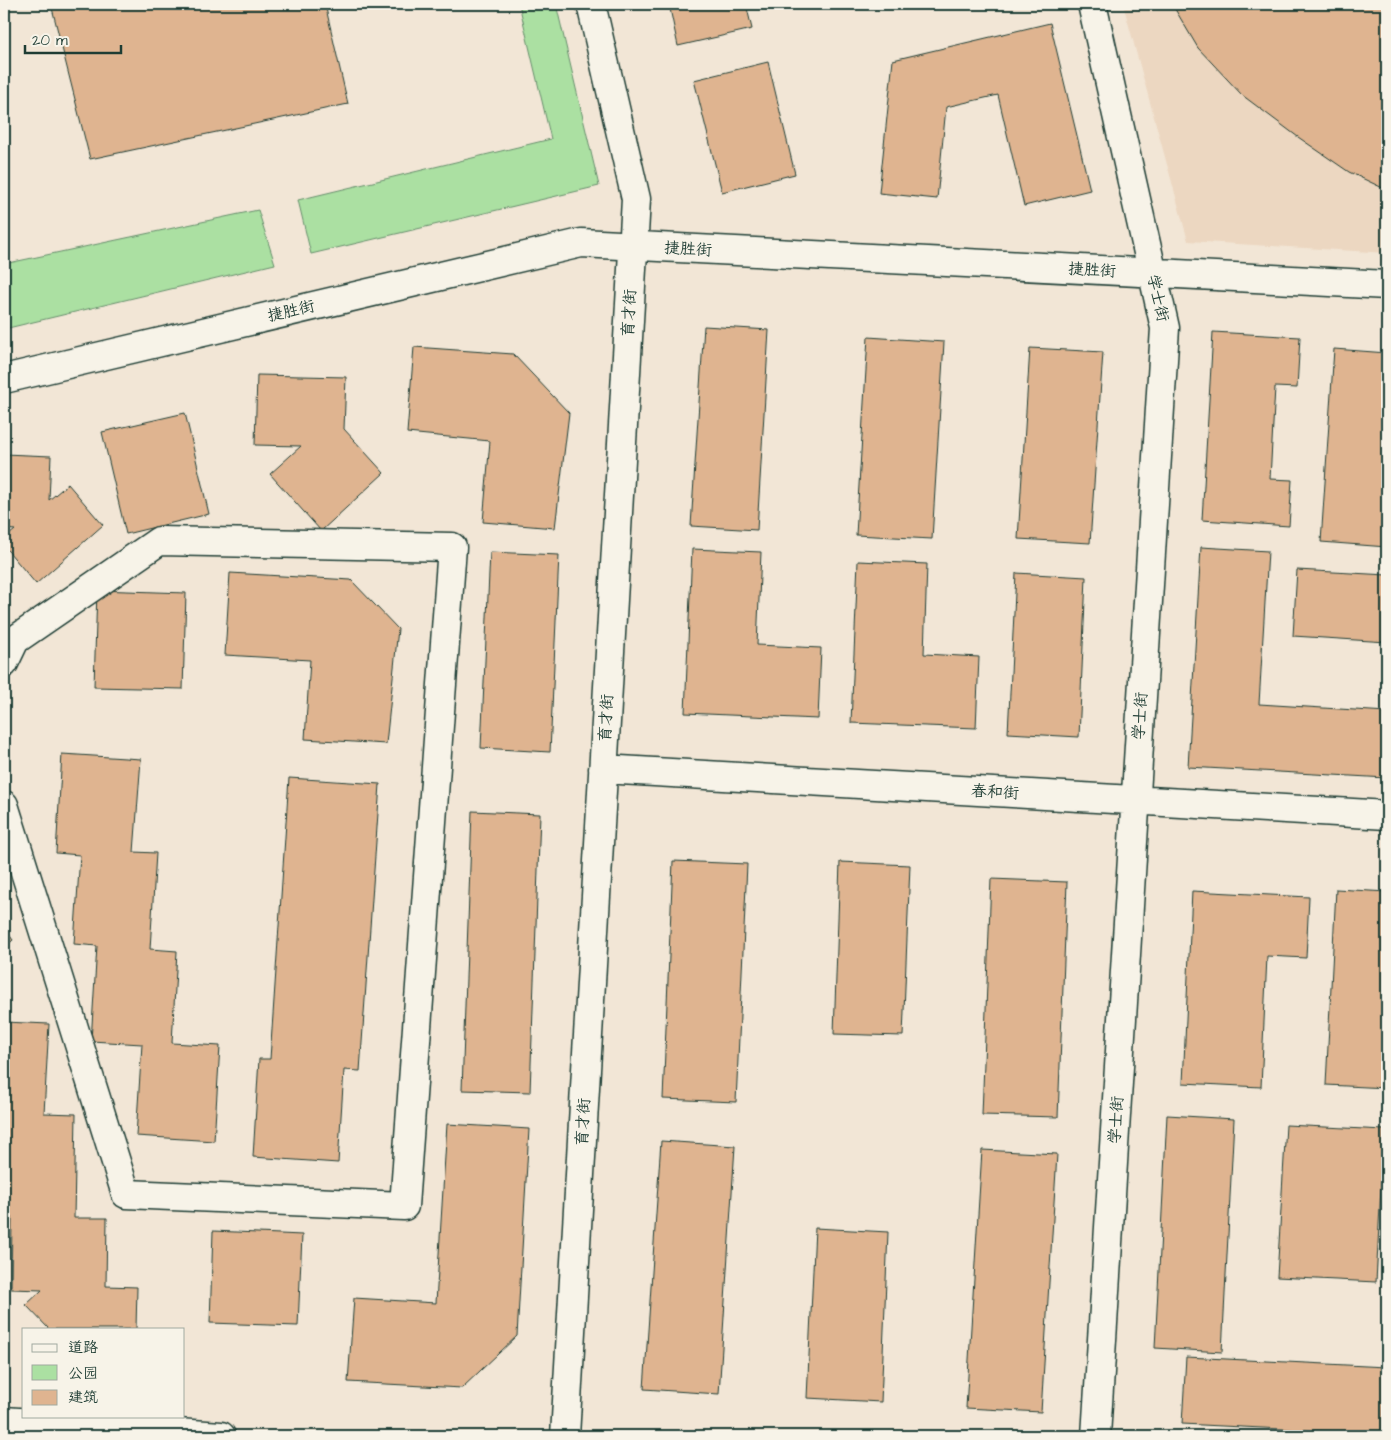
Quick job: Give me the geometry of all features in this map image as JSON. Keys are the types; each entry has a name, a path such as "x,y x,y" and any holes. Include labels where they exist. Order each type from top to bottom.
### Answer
{"street":[{"name":"育才街","path":"565,1436 636,199 591,4"},
{"name":"学士街","path":"1092,4 1165,328 1096,1436"},
{"name":"捷胜街","path":"4,379 581,243 1387,285"},
{"path":"4,663 15,640 159,540 452,546 404,1206 126,1194 4,806"},
{"name":"春和街","path":"603,769 1387,815"},
{"path":"4,1421 221,1436"}],"shaded area":[{"path":"1123,4 1387,4 1387,253 1188,241"}],"green space":[{"path":"519,4 556,4 599,186 311,254 298,200 551,139"},
{"path":"258,210 275,264 4,329 4,264"}],"building":[{"path":"51,4 325,4 348,104 90,159"},
{"path":"669,4 746,4 752,29 678,46"},
{"path":"1172,4 1387,4 1387,190 1349,172 1242,95 1198,48"},
{"path":"1050,23 1090,190 1024,206 998,95 946,107 937,199 879,193 893,60"},
{"path":"768,62 795,174 722,192 694,80"},
{"path":"704,326 769,330 757,530 691,526"},
{"path":"1213,332 1300,337 1297,388 1275,387 1270,479 1292,480 1289,526 1202,520"},
{"path":"868,337 944,342 932,539 856,535"},
{"path":"414,347 513,354 569,413 555,528 483,522 490,441 407,433"},
{"path":"1030,348 1103,352 1090,543 1018,539"},
{"path":"1334,349 1387,353 1387,547 1321,542"},
{"path":"257,375 346,377 344,429 384,473 321,531 270,474 301,446 255,445"},
{"path":"185,413 209,514 126,534 102,432"},
{"path":"4,454 51,456 49,500 68,484 103,525 36,584 4,546 4,539 15,530 4,529"},
{"path":"1201,547 1268,551 1259,704 1387,712 1387,778 1188,767"},
{"path":"692,549 761,552 757,645 821,648 818,719 685,713"},
{"path":"490,552 559,555 550,752 481,748"},
{"path":"858,561 927,564 924,654 979,657 976,728 851,723"},
{"path":"1297,570 1387,575 1387,642 1293,636"},
{"path":"230,573 351,580 398,629 386,744 305,739 310,660 225,655"},
{"path":"1016,573 1086,577 1079,737 1008,733"},
{"path":"97,590 186,593 183,689 94,687"},
{"path":"62,754 141,759 134,852 156,853 150,949 177,951 172,1043 220,1046 214,1141 136,1136 142,1044 91,1041 97,946 74,944 80,855 56,853"},
{"path":"289,778 380,784 360,1071 344,1070 338,1163 253,1157 259,1059 270,1059"},
{"path":"472,811 540,814 530,1092 462,1090"},
{"path":"673,861 747,864 736,1102 663,1099"},
{"path":"840,862 910,865 903,1036 834,1034"},
{"path":"991,879 1067,882 1058,1117 982,1115"},
{"path":"1336,889 1387,892 1387,1088 1326,1085"},
{"path":"1192,891 1309,897 1306,958 1267,956 1261,1087 1183,1083"},
{"path":"4,928 13,940 4,948"},
{"path":"4,1022 49,1024 44,1113 76,1114 74,1218 107,1218 106,1286 137,1287 136,1328 48,1328 26,1305 42,1290 11,1289 12,1217 4,1217"},
{"path":"1167,1115 1234,1119 1222,1352 1155,1348"},
{"path":"447,1124 529,1129 517,1336 462,1388 348,1382 354,1298 436,1303"},
{"path":"1286,1125 1384,1130 1376,1282 1277,1277"},
{"path":"661,1141 735,1146 719,1394 644,1389"},
{"path":"982,1150 1057,1154 1041,1412 966,1408"},
{"path":"815,1228 888,1232 881,1402 807,1398"},
{"path":"213,1231 302,1235 298,1326 210,1323"},
{"path":"1186,1357 1386,1367 1383,1434 1182,1424"}]}
